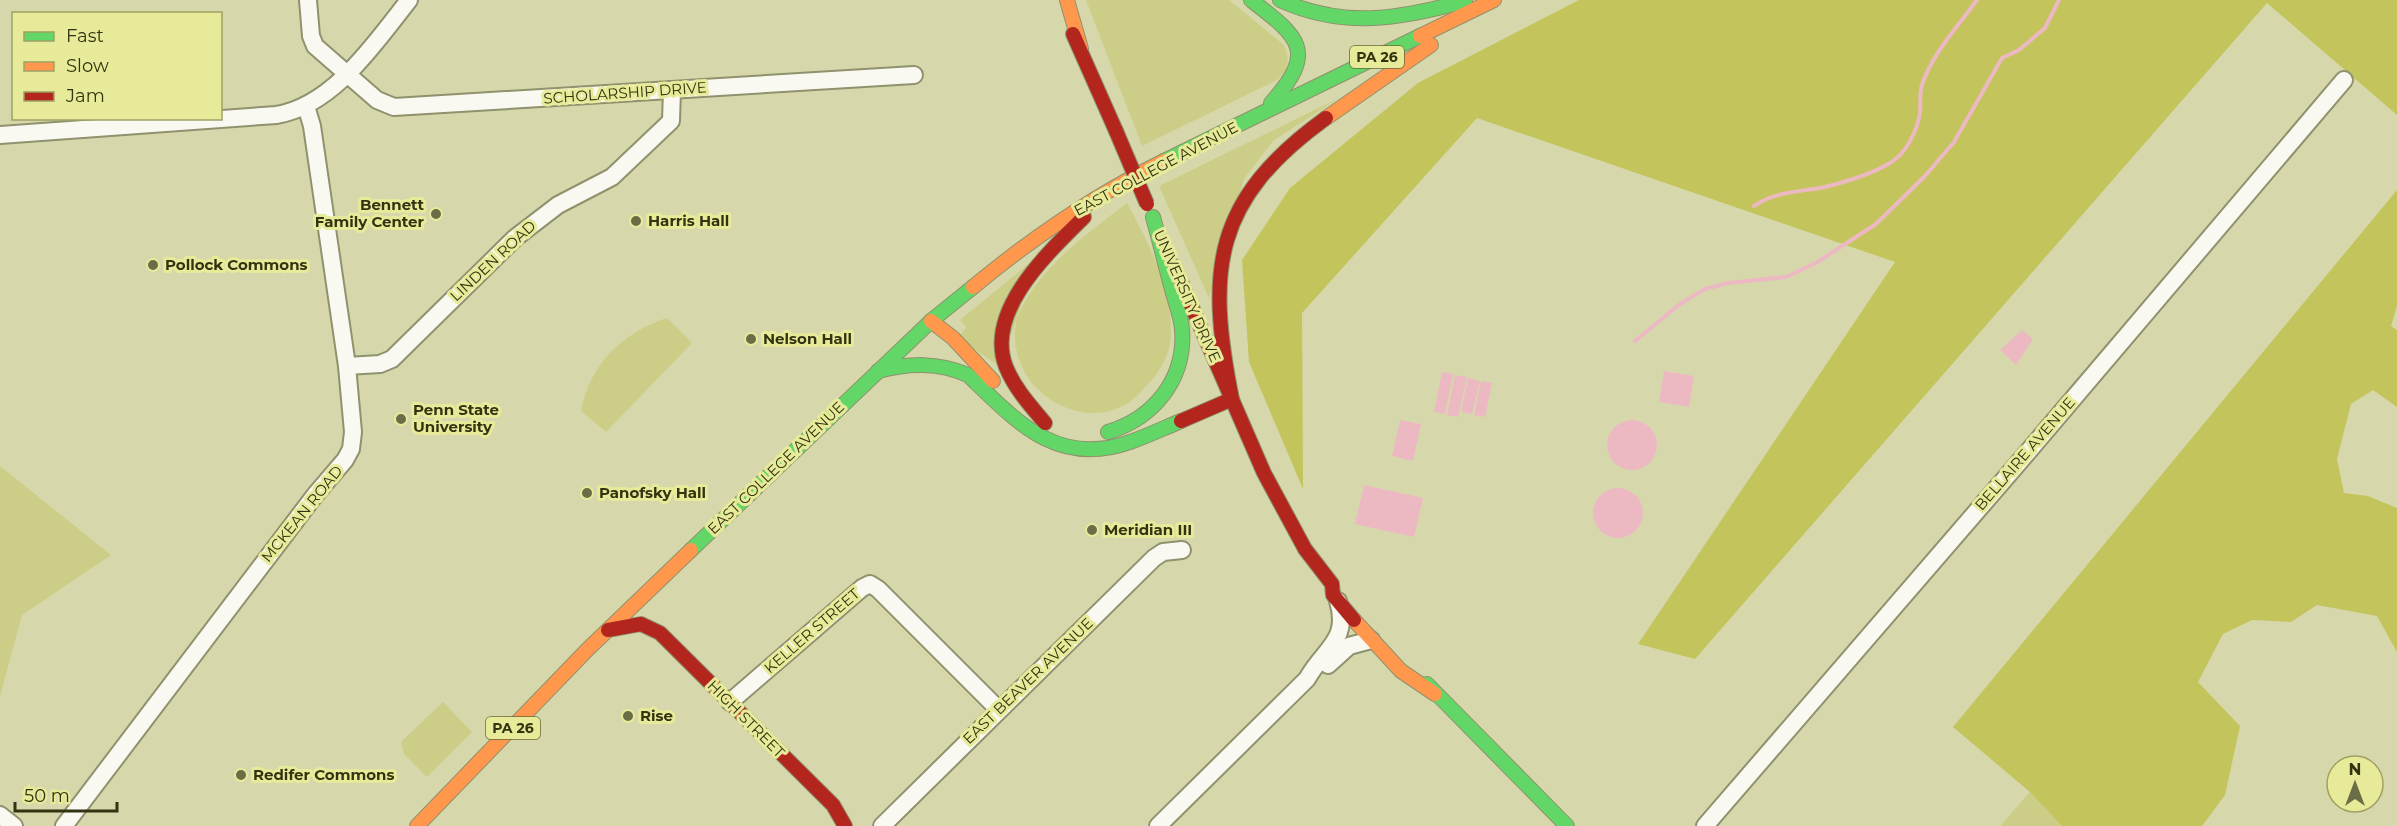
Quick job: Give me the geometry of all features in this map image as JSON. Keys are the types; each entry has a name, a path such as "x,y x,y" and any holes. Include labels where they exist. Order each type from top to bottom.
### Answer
{"main road":[{"name":"UNIVERSITY DRIVE","path":"1057,0 1081,49 1232,399 1290,522 1305,549 1332,584 1333,595 1338,601 1401,671 1435,694"},
{"path":"1067,0 1081,49"},
{"path":"1251,0 1287,28 1296,41 1299,52 1297,72 1289,86 1260,114"},
{"path":"1280,0 1312,14 1363,19 1413,15 1468,0"},
{"path":"878,371 919,364 959,371 968,375 1025,430 1052,444 1084,450 1112,448 1129,443 1232,399 1220,337 1218,282 1227,236 1237,209 1254,182 1274,158 1301,135 1494,0"},
{"name":"EAST COLLEGE AVENUE","path":"417,826 608,630 698,543 931,321 1021,247 1119,185 1494,0"},
{"path":"1045,423 1020,396 1007,371 1001,344 1007,311 1022,285 1048,255 1119,185"},
{"path":"1096,434 1114,431 1148,414 1160,402 1177,372 1182,345 1182,328 1150,211"},
{"path":"931,321 952,338 1016,405 1045,423 1061,429"},
{"name":"EAST COLLEGE AVENUE","path":"670,590 690,566 698,543"},
{"name":"UNIVERSITY DRIVE","path":"1332,584 1343,587 1435,694 1567,826"},
{"path":"657,614 660,633"},
{"path":"608,630 641,624 660,633"},
{"name":"HIGH STREET","path":"660,633 833,806 845,826"}],"street":[{"path":"308,0 313,43 346,74"},
{"path":"222,119 276,115 306,106 328,92 346,74 409,0"},
{"name":"SCHOLARSHIP DRIVE","path":"346,74 377,100 394,107 914,75"},
{"name":"BELLAIRE AVENUE","path":"1705,826 2021,460 2344,80"},
{"name":"LINDEN ROAD","path":"347,366 380,364 392,359 515,238 558,205 620,170 671,120 672,90"},
{"name":"MCKEAN ROAD","path":"64,826 315,495 345,460 351,449 353,432 347,366 312,126 306,106"},
{"path":"0,135 207,120"},
{"name":"EAST BEAVER AVENUE","path":"882,826 998,709 1154,558 1163,552 1182,550"},
{"name":"KELLER STREET","path":"730,702 862,588 870,584 878,589 998,709"},
{"path":"1158,826 1307,678 1339,636 1342,619 1338,601"},
{"path":"1307,678 1322,671 1351,645 1371,640"},
{"name":"HIGH STREET","path":"833,806 856,826"},
{"path":"0,815 14,826"}],"green space":[{"path":"1086,0 1229,0 1284,45 1288,58 1286,70 1277,80 1142,146"},
{"path":"1339,98 1273,141 1244,179 1209,298 1159,186"},
{"path":"1127,203 1152,253 1165,289 1171,325 1167,355 1151,380 1134,398 1117,409 1100,413 1067,408 1038,390 1020,362 1015,338 1019,313 1028,296 1052,266 1081,239"},
{"path":"1038,256 1000,367 959,338 966,327 960,320"},
{"path":"667,318 692,343 606,432 581,411 592,379 610,352 623,341 651,324"},
{"path":"0,466 111,555 22,615 0,696"},
{"path":"443,702 472,732 427,777 404,754 401,742"},
{"path":"2030,792 2062,826 2000,826"}],"shaded area":[{"path":"1579,0 2397,0 2397,115 2267,3 1695,659 1638,644 1895,262 1477,118 1302,313 1303,489 1249,362 1242,260 1290,188 1418,83"},
{"path":"2397,190 2397,306 2391,326 2397,330 2397,407 2373,390 2351,404 2337,459 2344,493 2368,496 2397,508 2397,652 2377,616 2317,605 2291,622 2252,620 2223,634 2198,682 2240,726 2225,795 2202,826 2062,826 2030,792 1953,727"},
{"path":"2022,330 2033,339 2016,365 2000,350"},
{"path":"1664,371 1694,376 1689,407 1659,402"},
{"path":"1442,372 1453,374 1445,414 1434,412"},
{"path":"1455,375 1467,377 1458,417 1447,415"},
{"path":"1468,378 1480,381 1472,414 1461,412"},
{"path":"1481,381 1492,383 1485,417 1474,415"},
{"path":"1400,420 1421,424 1413,461 1392,456"},
{"path":"1627,420 1637,420 1650,427 1657,440 1657,450 1650,463 1637,470 1627,470 1618,466 1611,459 1607,450 1607,440 1611,431 1618,424"},
{"path":"1364,485 1423,498 1414,537 1355,524"},
{"path":"1613,488 1623,488 1636,495 1643,508 1643,518 1636,531 1623,538 1613,538 1604,534 1597,527 1593,518 1593,508 1597,499 1604,492"}],"waterway":[{"path":"1754,206 1771,197 1825,187 1858,177 1896,159 1906,148 1916,127 1920,113 1921,88 1932,62 1977,0"},
{"path":"1635,341 1680,304 1705,289 1728,283 1786,277 1816,263 1876,224 1925,176 1954,142 2002,58 2019,50 2045,28 2059,0"}],"traffic: fast":[{"path":"1251,0 1281,24 1297,46 1298,57 1294,70 1286,85 1271,103"},
{"path":"1280,0 1327,15 1350,18 1418,13 1465,1"},
{"path":"1164,161 1420,36"},
{"path":"1108,432 1125,426 1153,406 1164,394 1179,364 1182,347 1180,315 1153,217"},
{"path":"691,550 931,321 973,287"},
{"path":"878,371 901,366 923,365 946,368 968,375 1003,409 1040,436 1059,444 1081,449 1104,448 1130,442 1181,421"},
{"path":"1427,684 1567,826"}],"traffic: slow":[{"path":"1067,0 1081,49"},
{"path":"1420,36 1494,0"},
{"path":"1326,118 1431,45"},
{"path":"973,287 1064,219 1113,188 1164,161"},
{"path":"931,321 953,338 993,381"},
{"path":"417,826 588,649 691,550"},
{"path":"1354,620 1401,671 1435,694"}],"traffic: jam":[{"path":"1073,34 1116,131"},
{"path":"1181,421 1232,399 1220,312 1221,275 1227,240 1240,209 1260,178 1288,148 1326,118"},
{"path":"1116,131 1147,204"},
{"path":"1045,423 1018,390 1006,367 1002,346 1004,325 1012,304 1038,265 1084,217"},
{"path":"1174,266 1264,473 1305,549 1332,584 1333,595 1354,620"},
{"path":"608,630 641,624 660,633 833,805 845,826"}],"place":[{"name":"Bennett Family Center","path":"436,214"},
{"name":"Harris Hall","path":"636,221"},
{"name":"Pollock Commons","path":"153,265"},
{"name":"Nelson Hall","path":"751,339"},
{"name":"Penn State University","path":"401,419"},
{"name":"Panofsky Hall","path":"587,493"},
{"name":"Meridian III","path":"1092,530"},
{"name":"Rise","path":"628,716"},
{"name":"Redifer Commons","path":"241,775"}]}
